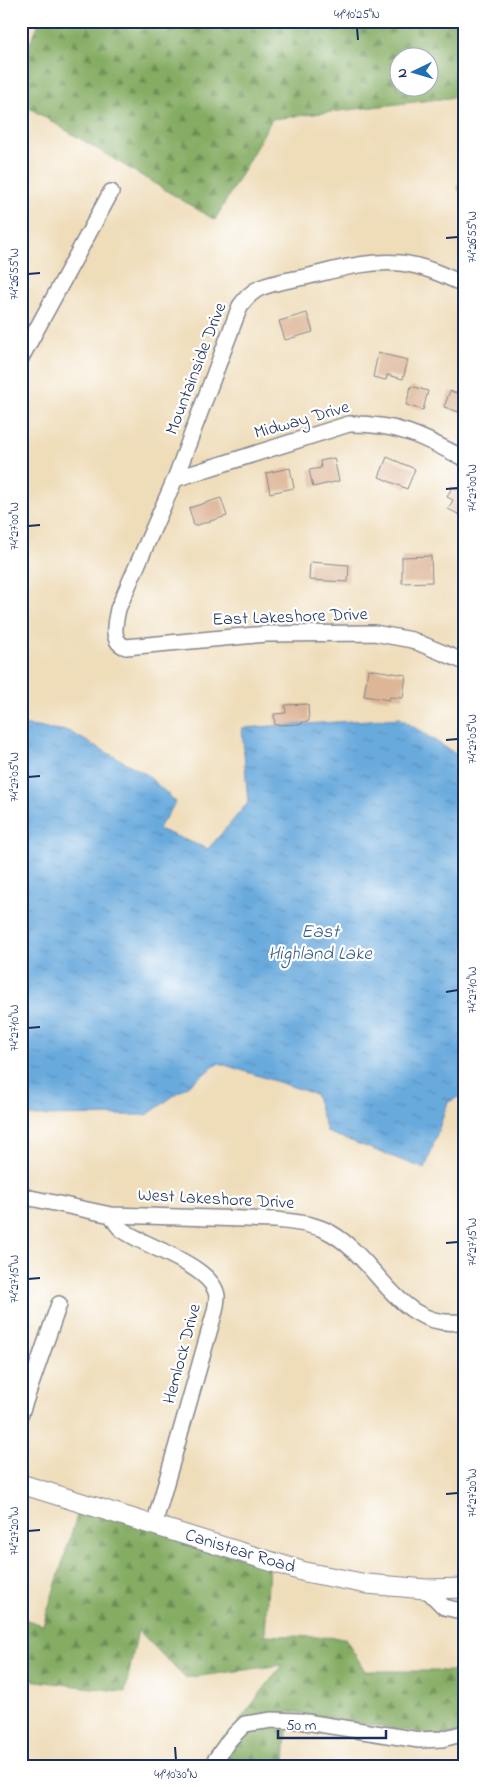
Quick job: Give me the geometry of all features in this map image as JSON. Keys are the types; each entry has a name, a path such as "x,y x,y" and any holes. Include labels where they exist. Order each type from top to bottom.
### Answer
{"street":[{"path":"21,358 27,333 111,192"},
{"name":"Mountainside Drive","path":"116,640 114,628 118,609 175,479 240,306 248,296 259,288 272,284 377,262 400,262 424,268 465,285"},
{"name":"Midway Drive","path":"175,479 349,424 376,423 405,430 465,459"},
{"name":"East Lakeshore Drive","path":"116,640 126,648 266,634 374,633 412,640 465,662"},
{"name":"West Lakeshore Drive","path":"21,1196 111,1214 276,1220 302,1223 325,1230 352,1248 399,1300 419,1316 441,1322 465,1321"},
{"name":"Hemlock Drive","path":"111,1214 118,1226 134,1237 198,1271 211,1282 217,1295 215,1311 154,1525"},
{"path":"21,1414 59,1304"},
{"name":"Canistear Road","path":"21,1484 305,1572 367,1584 426,1589 465,1588"},
{"path":"426,1589 444,1606 465,1612"},
{"path":"211,1766 230,1739 245,1724 272,1720 300,1721 419,1740 442,1739 465,1733"}],"green space":[{"path":"40,21 465,21 465,96 272,119 215,220 21,103 21,62"},
{"path":"465,164 465,193 458,189"},
{"path":"81,1503 269,1567 265,1635 345,1638 365,1671 465,1671 465,1732 439,1736 288,1711 285,1766 205,1766 282,1665 185,1678 138,1630 125,1692 21,1679 21,1618 43,1625"}],"water":[{"name":"East Highland Lake","path":"400,718 465,760 465,1094 448,1102 425,1169 327,1132 315,1094 219,1063 147,1115 21,1116 21,725 68,731 146,774 176,802 158,829 208,849 248,803 242,728"}],"building":[{"path":"307,313 313,332 285,340 279,321"},
{"path":"378,353 408,360 403,379 387,375 386,380 373,377"},
{"path":"411,386 428,391 423,410 406,405"},
{"path":"450,391 465,396 465,414 444,407"},
{"path":"387,457 415,469 407,489 379,477"},
{"path":"334,458 339,481 313,487 309,470 321,468 320,461"},
{"path":"290,468 294,488 270,493 266,473"},
{"path":"452,487 465,492 464,517 448,509 453,500 447,497"},
{"path":"221,498 227,516 194,526 189,508"},
{"path":"431,556 432,582 402,583 402,557"},
{"path":"310,562 349,565 348,582 309,580"},
{"path":"368,669 406,675 403,698 390,697 389,700 364,696"},
{"path":"308,704 309,721 302,722 302,724 275,725 274,714 286,713 285,705"}]}
